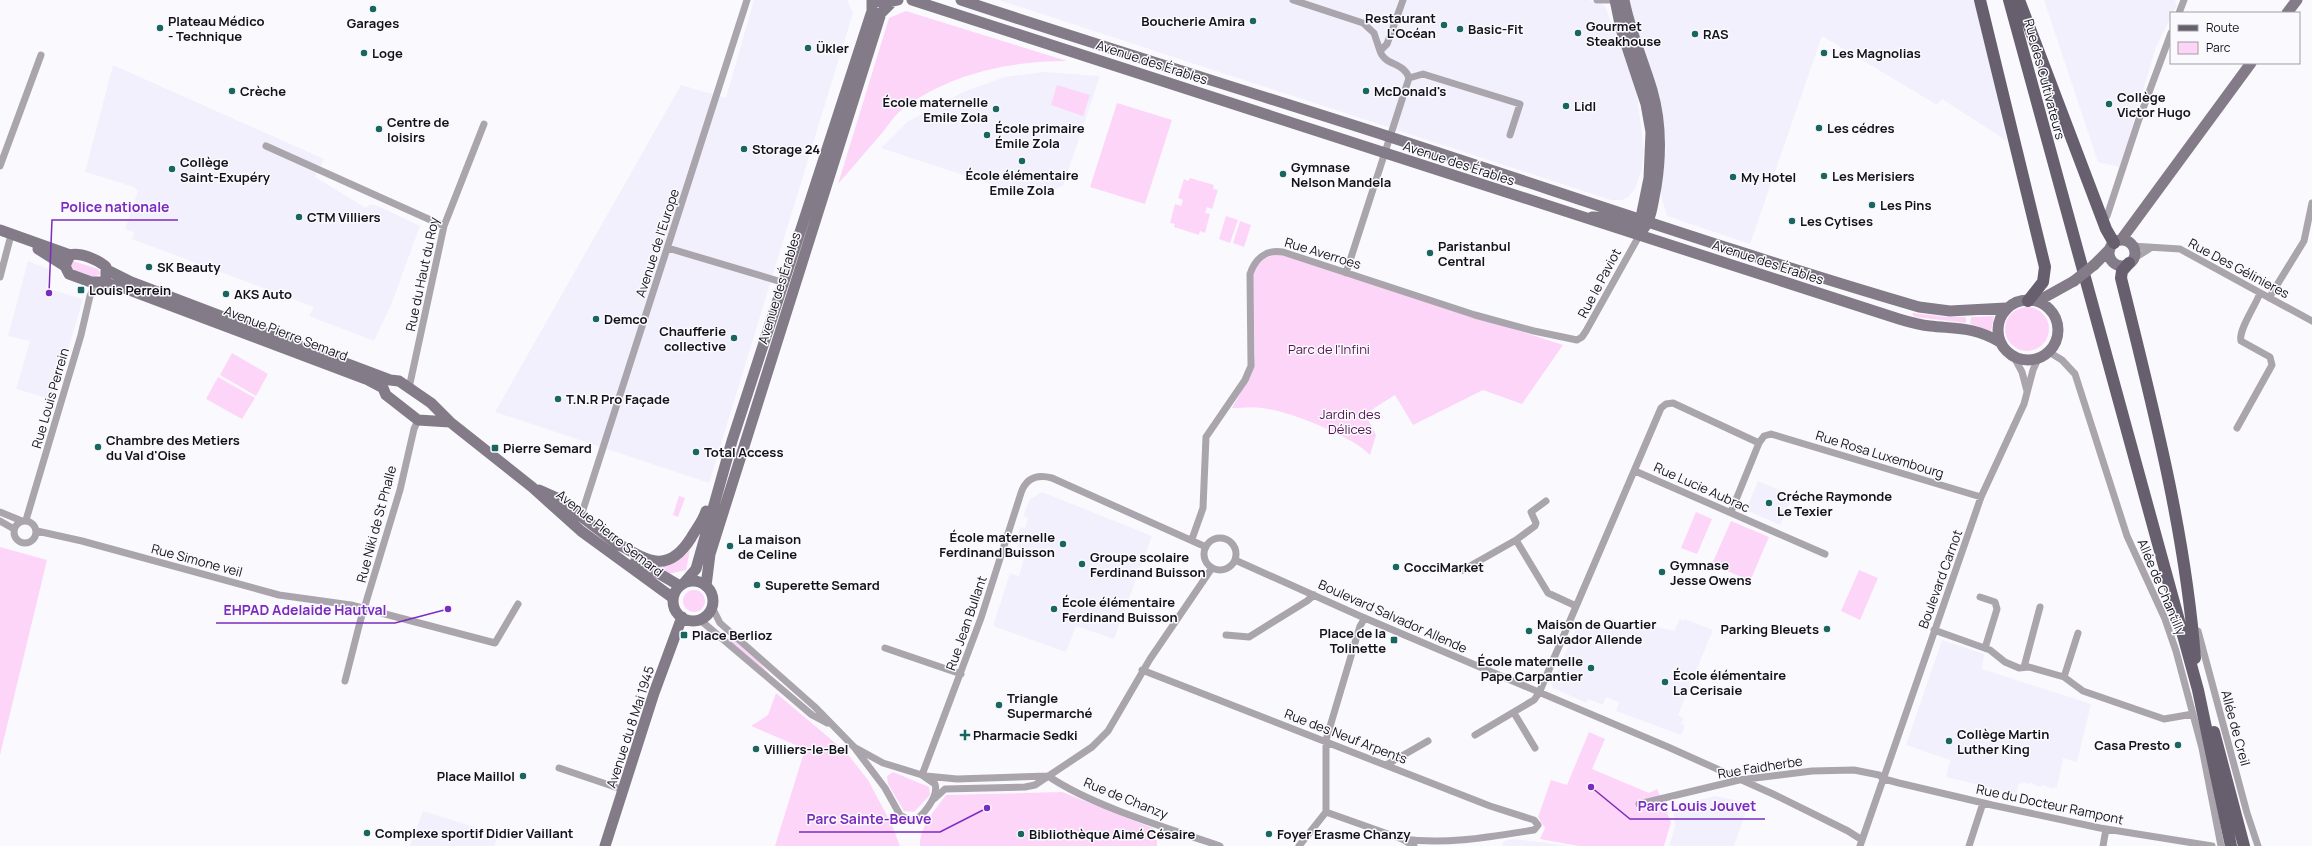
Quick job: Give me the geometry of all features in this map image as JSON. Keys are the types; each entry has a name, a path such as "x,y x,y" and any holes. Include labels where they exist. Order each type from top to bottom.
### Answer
{"main road":[{"name":"Avenue des Érables","path":"615,542 645,560 657,562 669,560 681,553 704,516 732,441 784,283 872,11 872,0"},
{"path":"877,0 894,2"},
{"name":"Avenue des Érables","path":"912,0 1580,217 1641,225 1706,241 1919,308 1950,311 2006,308"},
{"name":"Avenue des Érables","path":"960,0 1236,90 1390,137 1641,225 1899,319 1930,326 1967,328 1987,334 2000,342"},
{"path":"1619,0 1652,91 1658,118 1658,162 1653,202 1641,225"},
{"path":"1619,0 1649,119 1649,178 1641,225"},
{"path":"1980,0 2045,267 2043,282 2033,301"},
{"name":"Rue des Cultivateurs","path":"2009,0 2198,688"},
{"path":"2019,0 2103,221 2121,244 2134,252 2131,261 2122,271 2121,278 2168,468 2186,565 2193,616 2198,688 2225,845"},
{"path":"2288,12 2297,0"},
{"name":"Avenue des Érables","path":"706,586 710,554 799,268 881,13 894,2"},
{"path":"2114,263 2109,256 2121,244 2250,64"},
{"path":"1653,202 1655,210 1660,218 1706,241"},
{"path":"1641,225 1648,232 1677,241 1706,241"},
{"name":"Avenue Pierre Semard","path":"0,230 65,266 69,274 127,289 222,320"},
{"name":"Avenue Pierre Semard","path":"11,235 70,255 76,254 100,262 107,270 131,282 222,320 387,384 399,381 433,405 450,422 532,487 581,531 673,598"},
{"path":"2062,289 2057,300 2055,316 2058,329 2056,342 2049,352 2038,359 2026,360 2014,357 2000,342 2000,319 2006,308 2017,302 2033,301 2062,289 2121,244"},
{"path":"65,266 70,255"},
{"path":"2094,265 2114,263 2121,266 2131,261"},
{"path":"99,282 107,270"},
{"path":"2033,301 2048,307 2055,316"},
{"name":"Avenue Pierre Semard","path":"387,384 386,395 423,420"},
{"path":"423,420 433,416 433,405"},
{"path":"423,420 450,422"},
{"name":"Avenue des Érables","path":"682,584 696,569 732,441"},
{"name":"Avenue Pierre Semard","path":"532,487 557,498 615,542 640,564 682,584"},
{"path":"695,581 706,586 711,593 712,607 707,615 693,620 682,617 675,609 673,598 682,584 695,581"},
{"name":"Avenue du 8 Mai 1945","path":"605,846 654,693 682,617"},
{"path":"2198,688 2222,757 2244,846"}],"street":[{"name":"Avenue de l'Europe","path":"581,516 747,0"},
{"path":"1293,0 1363,23 1374,33 1380,51 1386,61 1403,68 1409,78 1346,273"},
{"path":"1380,51 1388,44 1403,0"},
{"path":"1597,0 1619,0"},
{"path":"2179,12 2184,0"},
{"path":"2107,216 2138,122 2170,36"},
{"path":"0,166 41,56"},
{"path":"1409,78 1423,74 1520,104 1510,135"},
{"name":"Rue du Haut du Roy","path":"409,388 444,226 479,141 484,124"},
{"path":"266,146 444,226"},
{"path":"2269,298 2304,241 2312,203"},
{"name":"Rue le Paviot","path":"1577,340 1582,337 1586,331 1641,225"},
{"path":"0,277 11,235"},
{"name":"Rue Des Gélinieres","path":"2121,244 2151,248 2173,247 2180,249 2312,320"},
{"path":"668,248 784,283"},
{"name":"Rue Des Gélinieres","path":"2131,261 2151,248"},
{"name":"Rue Averroes","path":"1192,539 1203,508 1206,437 1245,380 1251,366 1250,285 1254,264 1262,256 1272,252 1283,252 1475,315 1534,331 1577,340"},
{"name":"Rue Louis Perrein","path":"24,520 81,336 90,296 99,282"},
{"path":"2237,428 2272,365 2270,357 2241,340 2240,337 2260,293"},
{"name":"Allée de Chantilly","path":"2049,352 2067,364 2077,379 2127,536 2171,634 2194,714 2225,845"},
{"path":"2014,357 2022,372 2027,391"},
{"name":"Boulevard Carnot","path":"1861,843 1934,630 1982,497 2024,404 2038,359"},
{"path":"1475,735 1514,713 1534,700 1539,694 1662,408 1666,404 1673,403 1759,443 1731,512"},
{"name":"Rue Niki de St Phalle","path":"345,681 400,490 414,429 423,420"},
{"name":"Rue Rosa Luxembourg","path":"1759,443 1764,436 1771,434 1982,497"},
{"name":"Rue Lucie Aubrac","path":"1635,471 1825,554"},
{"name":"Rue Jean Bullant","path":"922,775 961,674 989,595 1021,493 1031,478 1041,476 1052,478 1192,539 1206,547"},
{"path":"1463,570 1516,540 1535,526 1536,523 1531,512 1546,501"},
{"path":"0,512 24,520 33,524 37,531 32,541 24,543 14,536 14,529 24,520"},
{"path":"0,520 14,529"},
{"name":"Rue Simone veil","path":"37,531 82,541 279,595 365,609 495,643 518,604"},
{"path":"1225,539 1230,541 1236,550 1235,560 1225,570 1212,568 1204,556 1206,547 1214,540 1225,539"},
{"path":"1516,540 1548,592 1576,606"},
{"name":"Boulevard Salvador Allende","path":"1235,560 1539,694 1616,724 1841,828 1861,843"},
{"path":"712,607 720,623 815,707 854,747 886,788 903,818 914,821 945,789 1025,787 1035,785 1100,740 1108,731 1142,670 1212,568"},
{"path":"1226,635 1249,637 1307,601 1314,595"},
{"path":"1980,597 1995,602 1997,609 1984,648"},
{"path":"2024,667 2040,607"},
{"name":"Allée de Creil","path":"2193,616 2254,839 2258,846"},
{"path":"1299,846 1326,812 1326,740 1360,626 1364,618"},
{"path":"699,619 812,715 832,726"},
{"path":"1934,630 1984,648 2005,662 2064,677 2083,691 2164,719 2194,714"},
{"path":"2064,677 2078,633"},
{"path":"885,648 961,674"},
{"name":"Rue des Neuf Arpents","path":"1142,670 1326,740 1490,806 1534,820 1538,825 1534,830 1454,841 1425,842 1402,839"},
{"path":"1514,713 1535,748"},
{"path":"1386,765 1428,741"},
{"path":"854,747 883,763 922,775 957,779 1048,776"},
{"path":"559,768 624,790"},
{"name":"Rue Faidherbe","path":"1639,804 1739,780 1842,769 1879,774 1884,779"},
{"path":"922,775 936,787 932,801"},
{"name":"Rue de Chanzy","path":"1048,776 1060,784 1110,806 1220,846"},
{"name":"Rue du Docteur Rampont","path":"1884,779 1983,803 2106,829 2212,846"},
{"path":"1969,846 1983,803"},
{"path":"1326,812 1402,839 1414,846"},
{"path":"2103,846 2106,829"}],"shaded area":[{"path":"754,0 847,0 853,13 709,483 495,412 681,85 726,98"},
{"path":"999,0 1589,0 1605,6 1636,89 1644,149 1642,168 1635,189 1628,197 1622,200 1611,200"},
{"path":"1629,0 1975,0 2007,141 1942,99 1937,105 1822,36 1750,244 1667,216 1660,192 1666,150 1662,110 1636,30"},
{"name":"Collège Victor Hugo","path":"2044,0 2175,0 2177,6 2174,12 2170,12 2170,19 2156,47 2120,167 2098,162"},
{"path":"113,65 324,159 315,177 366,208 370,204 378,206 420,226 391,305 374,341 309,316 314,307 132,239 134,232 125,229 138,191 134,187 85,172"},
{"name":"École primaire Émile Zola","path":"1044,72 1100,76 1063,186 1037,195 1036,199 881,148 907,122 963,92 1005,77"},
{"path":"28,261 51,270 46,288 83,299 53,400 16,389 30,341 8,336"},
{"name":"Créche Raymonde Le Texier","path":"1758,481 1793,496 1780,525 1746,510"},
{"name":"Groupe scolaire Ferdinand Buisson","path":"1042,492 1152,536 1114,639 1076,626 1066,652 993,626 1010,573 1019,576 1025,555 1016,552 1018,545 1015,543 1020,527 1025,528 1028,518 1023,516 1030,499"},
{"path":"1613,619 1628,625 1631,621 1674,631 1680,619 1684,621 1685,619 1713,630 1678,715 1684,718 1681,724 1685,725 1681,735 1616,711 1619,702 1606,697 1603,705 1588,699 1586,703 1551,687 1576,628 1587,629"},
{"path":"1942,640 1984,654 1982,669 2091,704 2077,762 2063,758 2057,788 2053,787 2052,789 2042,785 2041,787 2034,785 2031,782 2030,784 2023,782 2023,784 2019,783 2016,794 1946,777 1950,760 1906,745"},
{"path":"1715,796 1749,803 1734,846 1669,846 1675,826 1673,806"},
{"path":"423,811 497,834 495,846 410,846"},
{"path":"1513,839 1567,846 1502,846 1504,841"}],"green space":[{"path":"906,11 1067,61 1001,67 980,72 939,87 898,112 838,184 889,18"},
{"path":"1057,85 1090,95 1083,116 1051,105"},
{"path":"1117,103 1172,120 1145,204 1090,187"},
{"path":"1190,178 1214,185 1213,189 1218,190 1212,209 1207,207 1205,213 1210,214 1205,233 1200,231 1199,235 1174,227 1175,224 1170,223 1175,204 1181,206 1183,200 1178,198 1184,179 1188,181"},
{"path":"1226,216 1238,220 1230,243 1219,239"},
{"path":"1240,221 1251,225 1244,247 1233,243"},
{"name":"Parc de l'Infini","path":"1280,254 1563,345 1522,404 1483,390 1413,425 1395,395 1365,414 1376,435 1370,455 1349,440 1303,419 1262,408 1232,408 1252,373 1255,355 1253,271 1264,259"},
{"path":"73,261 98,269 101,274 94,277 74,270 71,266"},
{"path":"2023,307 2031,307 2043,313 2049,325 2049,333 2043,345 2031,351 2023,351 2011,345 2005,333 2005,325 2011,313"},
{"path":"1912,314 1946,317 1966,317 1966,323 1915,317"},
{"path":"1994,316 1991,331 1970,324 1971,317"},
{"path":"232,353 268,374 256,396 220,375"},
{"path":"218,377 255,398 242,419 206,399"},
{"path":"679,496 685,498 678,517 673,515"},
{"path":"1696,512 1712,519 1697,554 1681,548"},
{"path":"1731,521 1769,537 1750,581 1712,564"},
{"path":"0,547 47,560 0,755"},
{"path":"690,550 686,570 668,574 653,567 673,563 682,558"},
{"path":"1859,570 1878,578 1860,620 1841,611"},
{"path":"694,590 702,593 705,601 702,609 694,612 686,609 683,601 686,593"},
{"path":"731,637 759,662 771,676 727,640"},
{"path":"776,693 846,752 868,780 892,825 900,846 775,846 805,749 751,726 768,715"},
{"path":"1589,732 1605,739 1592,769 1649,793 1657,789 1671,822 1664,846 1579,846 1540,839 1545,828 1538,817 1551,780 1567,785"},
{"path":"893,772 929,787 930,795 914,812 904,811 888,784 887,776"},
{"path":"1062,792 1155,829 1152,839 1157,840 1157,846 920,846 920,839 925,825 946,795"}],"place":[{"name":"Garages","path":"373,9"},
{"name":"Boucherie Amira","path":"1253,21"},
{"name":"Restaurant L'Océan","path":"1444,25"},
{"name":"Plateau Médico - Technique","path":"160,28"},
{"name":"Basic-Fit","path":"1460,29"},
{"name":"Gourmet Steakhouse","path":"1578,33"},
{"name":"RAS","path":"1695,34"},
{"name":"Ükler","path":"808,48"},
{"name":"Loge","path":"364,53"},
{"name":"Les Magnolias","path":"1824,53"},
{"name":"Crèche","path":"232,91"},
{"name":"McDonald's","path":"1366,91"},
{"name":"Collège Victor Hugo","path":"2109,104"},
{"name":"Lidl","path":"1566,106"},
{"name":"École maternelle Emile Zola","path":"996,109"},
{"name":"Les cédres","path":"1819,128"},
{"name":"Centre de loisirs","path":"379,129"},
{"name":"École primaire Émile Zola","path":"987,135"},
{"name":"Storage 24","path":"744,149"},
{"name":"École élémentaire Emile Zola","path":"1022,161"},
{"name":"Collège Saint-Exupéry","path":"172,169"},
{"name":"Gymnase Nelson Mandela","path":"1283,174"},
{"name":"Les Merisiers","path":"1824,176"},
{"name":"My Hotel","path":"1733,177"},
{"name":"Les Pins","path":"1872,205"},
{"name":"CTM Villiers","path":"299,217"},
{"name":"Les Cytises","path":"1792,221"},
{"name":"Paristanbul Central","path":"1430,253"},
{"name":"SK Beauty","path":"149,267"},
{"name":"Louis Perrein","path":"81,290"},
{"name":"Police nationale","path":"49,293"},
{"name":"AKS Auto","path":"226,294"},
{"name":"Demco","path":"596,319"},
{"name":"Chaufferie collective","path":"734,338"},
{"name":"T.N.R Pro Façade","path":"558,399"},
{"name":"Chambre des Metiers du Val d'Oise","path":"98,447"},
{"name":"Pierre Semard","path":"495,448"},
{"name":"Total Access","path":"696,452"},
{"name":"Créche Raymonde Le Texier","path":"1769,503"},
{"name":"École maternelle Ferdinand Buisson","path":"1063,544"},
{"name":"La maison de Celine","path":"730,546"},
{"name":"Groupe scolaire Ferdinand Buisson","path":"1082,564"},
{"name":"CocciMarket","path":"1396,567"},
{"name":"Gymnase Jesse Owens","path":"1662,572"},
{"name":"Superette Semard","path":"757,585"},
{"name":"EHPAD Adelaide Hautval","path":"448,609"},
{"name":"École élémentaire Ferdinand Buisson","path":"1054,609"},
{"name":"Parking Bleuets","path":"1827,629"},
{"name":"Maison de Quartier Salvador Allende","path":"1529,631"},
{"name":"Place Berlioz","path":"684,635"},
{"name":"Place de la Tolinette","path":"1394,640"},
{"name":"École maternelle Pape Carpantier","path":"1591,668"},
{"name":"École élémentaire La Cerisaie","path":"1665,682"},
{"name":"Triangle Supermarché","path":"999,705"},
{"name":"Pharmacie Sedki","path":"965,735"},
{"name":"Collège Martin Luther King","path":"1949,741"},
{"name":"Casa Presto","path":"2178,745"},
{"name":"Villiers-le-Bel","path":"756,749"},
{"name":"Place Maillol","path":"523,776"},
{"name":"Parc Louis Jouvet","path":"1591,787"},
{"name":"Parc Sainte-Beuve","path":"987,808"},
{"name":"Complexe sportif Didier Vaillant","path":"367,833"},
{"name":"Bibliothèque Aimé Césaire","path":"1021,834"},
{"name":"Foyer Erasme Chanzy","path":"1269,834"}],"park label":[{"name":"Jardin des Délices","path":"1350,422"}]}
